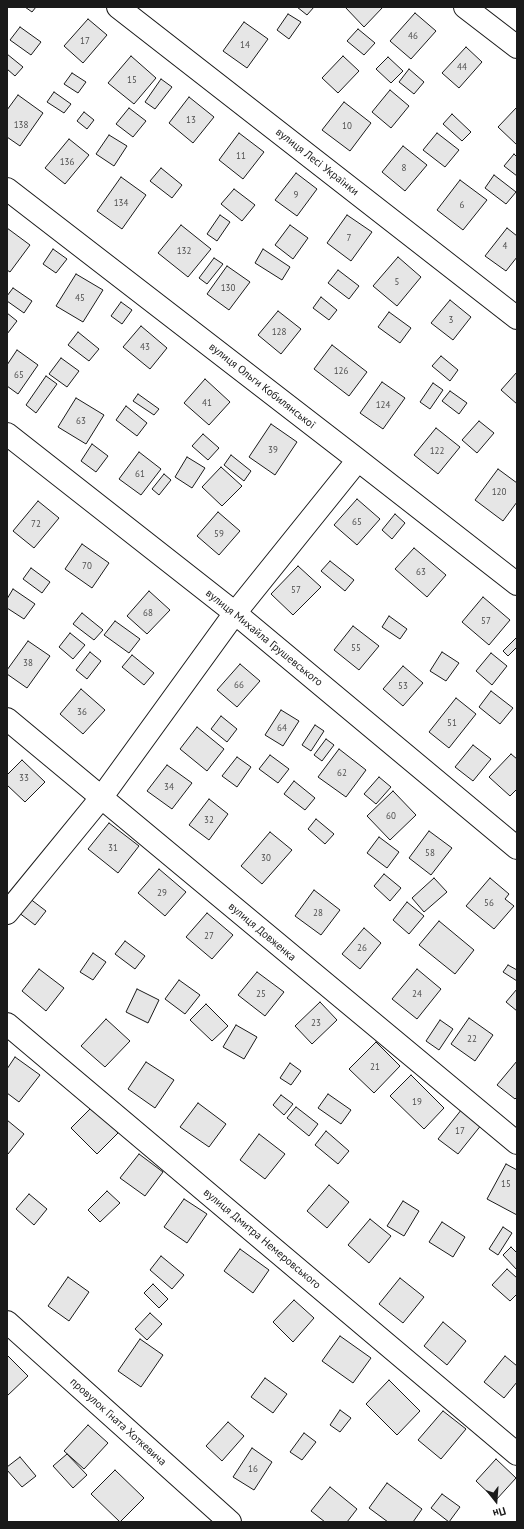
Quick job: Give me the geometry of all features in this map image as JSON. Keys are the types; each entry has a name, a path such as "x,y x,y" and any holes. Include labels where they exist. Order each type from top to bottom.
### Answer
{"street":[{"name":"вулиця Лесі Українки","path":"118,7 517,318"},
{"path":"465,7 517,47"},
{"name":"вулиця Ольги Кобилянської","path":"7,189 517,584"},
{"name":"вулиця Михайла Грушевського","path":"7,434 235,613 517,848"},
{"path":"7,913 101,798 235,613 358,460"},
{"name":"вулиця Довженка","path":"7,720 517,1143"},
{"name":"вулиця Дмитра Немеровського","path":"7,1024 517,1454"},
{"name":"провулок Гната Хоткевича","path":"7,1322 230,1522"}],"building":[{"path":"25,7 36,7 32,12"},
{"path":"297,7 314,7 307,15"},
{"path":"345,7 383,7 364,27"},
{"path":"415,13 436,31 411,59 390,41"},
{"path":"288,14 301,22 289,39 277,30"},
{"path":"88,19 107,35 83,63 64,46"},
{"path":"244,22 268,39 247,68 223,51"},
{"path":"20,27 41,42 31,55 10,40"},
{"path":"358,29 375,43 364,55 347,41"},
{"path":"466,47 482,62 459,88 442,73"},
{"path":"7,54 23,67 15,76 7,69"},
{"path":"131,56 156,78 134,104 108,83"},
{"path":"343,56 359,71 338,93 322,78"},
{"path":"388,57 403,71 391,83 376,69"},
{"path":"409,69 424,82 414,94 399,82"},
{"path":"72,73 86,82 78,93 64,84"},
{"path":"161,79 172,87 155,109 145,102"},
{"path":"390,90 409,106 391,128 372,112"},
{"path":"54,92 71,104 64,113 47,102"},
{"path":"18,95 43,113 20,146 7,137 7,110"},
{"path":"189,97 214,117 193,143 169,123"},
{"path":"344,102 371,123 350,151 322,130"},
{"path":"517,107 517,145 498,127"},
{"path":"129,108 146,121 133,137 116,124"},
{"path":"84,112 94,120 87,129 77,121"},
{"path":"452,114 471,132 462,141 443,124"},
{"path":"239,133 264,152 243,179 219,160"},
{"path":"437,133 459,150 445,167 423,150"},
{"path":"109,135 127,146 114,166 96,154"},
{"path":"69,139 89,155 65,184 45,168"},
{"path":"403,146 427,165 405,191 382,172"},
{"path":"514,154 517,157 517,176 504,166"},
{"path":"161,168 182,185 172,198 150,181"},
{"path":"296,173 317,189 297,216 275,200"},
{"path":"494,175 516,192 506,204 485,188"},
{"path":"121,177 146,195 122,229 97,211"},
{"path":"460,180 487,200 463,230 437,210"},
{"path":"234,189 255,205 242,221 221,204"},
{"path":"220,215 230,222 217,241 207,234"},
{"path":"347,215 372,232 351,261 327,243"},
{"path":"181,225 211,249 188,277 158,253"},
{"path":"290,225 308,238 293,259 275,245"},
{"path":"7,228 30,245 10,272 7,270"},
{"path":"507,228 517,236 517,257 506,271 485,256"},
{"path":"53,249 67,259 56,273 43,264"},
{"path":"263,249 290,267 282,280 255,263"},
{"path":"398,257 421,277 397,306 373,286"},
{"path":"214,258 223,264 207,284 199,278"},
{"path":"227,266 250,282 229,310 207,294"},
{"path":"338,270 359,286 349,299 328,283"},
{"path":"76,274 103,290 83,322 56,306"},
{"path":"13,288 32,301 24,313 7,301 7,296"},
{"path":"321,297 337,310 329,320 313,308"},
{"path":"450,300 471,317 453,340 431,323"},
{"path":"121,302 132,310 122,324 111,316"},
{"path":"278,311 301,329 281,354 258,335"},
{"path":"389,312 411,328 400,343 378,327"},
{"path":"7,313 17,321 7,334"},
{"path":"141,326 167,348 150,369 123,347"},
{"path":"78,332 99,349 89,361 68,345"},
{"path":"332,345 367,372 349,396 314,369"},
{"path":"17,350 38,365 18,394 7,386 7,365"},
{"path":"441,356 458,370 450,381 432,366"},
{"path":"61,358 79,371 67,387 49,374"},
{"path":"517,372 517,404 501,390"},
{"path":"46,376 57,384 36,413 26,405"},
{"path":"205,379 230,402 209,425 184,403"},
{"path":"382,382 405,398 383,429 360,413"},
{"path":"433,383 443,390 430,409 420,402"},
{"path":"450,391 467,403 459,414 442,401"},
{"path":"138,394 159,409 154,415 133,401"},
{"path":"76,398 104,415 86,444 58,427"},
{"path":"126,406 147,423 137,436 116,420"},
{"path":"479,421 494,433 477,453 462,440"},
{"path":"271,424 297,442 275,475 249,457"},
{"path":"436,428 460,447 438,474 414,455"},
{"path":"203,434 219,448 208,460 192,446"},
{"path":"92,444 108,456 96,472 81,461"},
{"path":"139,452 161,469 141,495 119,479"},
{"path":"231,455 251,471 244,481 224,465"},
{"path":"187,457 205,468 192,488 175,477"},
{"path":"221,467 242,486 222,506 202,487"},
{"path":"498,469 517,483 517,502 503,521 475,500"},
{"path":"164,474 171,480 159,495 152,489"},
{"path":"357,499 380,519 357,545 334,525"},
{"path":"38,501 59,518 34,548 13,531"},
{"path":"218,512 240,531 219,555 197,536"},
{"path":"395,514 405,523 392,539 382,530"},
{"path":"82,544 109,563 92,588 65,569"},
{"path":"414,548 446,575 427,597 395,569"},
{"path":"330,561 354,580 345,591 321,571"},
{"path":"298,566 321,587 293,615 271,594"},
{"path":"31,568 50,582 42,593 23,579"},
{"path":"13,589 35,604 24,619 7,608 7,599"},
{"path":"149,591 170,610 147,634 127,616"},
{"path":"483,597 510,620 489,645 462,622"},
{"path":"82,613 103,630 94,640 73,624"},
{"path":"389,616 407,629 400,639 382,627"},
{"path":"115,621 140,639 129,653 104,635"},
{"path":"353,626 379,646 359,670 334,650"},
{"path":"70,633 85,645 73,659 59,647"},
{"path":"517,637 517,647 508,656 503,651"},
{"path":"28,641 50,656 27,688 7,674 7,670"},
{"path":"90,652 101,661 87,679 76,670"},
{"path":"442,652 459,663 446,681 430,671"},
{"path":"491,653 507,666 492,685 476,671"},
{"path":"132,655 154,673 144,685 122,667"},
{"path":"240,664 260,681 237,707 217,690"},
{"path":"403,666 423,683 403,706 383,689"},
{"path":"81,689 105,710 83,734 60,714"},
{"path":"491,691 513,708 500,724 479,707"},
{"path":"456,698 476,714 449,748 429,732"},
{"path":"281,710 299,721 283,746 265,735"},
{"path":"221,716 237,729 227,742 211,729"},
{"path":"315,725 324,731 311,751 302,745"},
{"path":"197,727 224,749 207,771 180,749"},
{"path":"326,739 334,745 322,761 314,755"},
{"path":"473,745 491,759 473,781 455,767"},
{"path":"339,749 366,770 346,797 318,777"},
{"path":"511,754 517,759 517,789 510,796 489,777"},
{"path":"270,755 289,769 278,783 259,769"},
{"path":"237,757 251,767 237,787 222,776"},
{"path":"22,760 45,782 25,802 7,785 7,775"},
{"path":"167,765 192,783 172,809 147,791"},
{"path":"379,777 391,787 376,804 364,794"},
{"path":"294,781 315,798 305,810 284,794"},
{"path":"393,791 416,815 390,840 367,816"},
{"path":"209,799 228,814 209,840 189,825"},
{"path":"316,819 334,834 325,844 308,829"},
{"path":"109,823 139,846 118,873 88,849"},
{"path":"429,831 452,848 431,875 409,858"},
{"path":"270,832 292,850 262,884 241,866"},
{"path":"379,837 399,852 387,868 367,853"},
{"path":"159,869 186,892 165,916 138,893"},
{"path":"384,874 401,888 390,901 374,886"},
{"path":"434,878 447,892 424,912 412,898"},
{"path":"490,878 509,894 505,899 514,906 494,929 466,906"},
{"path":"314,890 340,910 321,935 295,916"},
{"path":"25,895 46,911 35,925 14,909"},
{"path":"407,902 424,916 409,934 393,920"},
{"path":"207,913 233,935 212,959 186,937"},
{"path":"439,921 474,950 455,974 419,945"},
{"path":"364,928 381,943 360,969 342,954"},
{"path":"125,941 145,956 135,969 115,954"},
{"path":"93,953 106,962 93,980 80,972"},
{"path":"508,965 517,970 517,981 503,972"},
{"path":"39,969 64,988 46,1011 22,991"},
{"path":"417,969 441,989 417,1019 392,999"},
{"path":"257,972 284,992 265,1016 238,995"},
{"path":"179,980 200,995 185,1014 165,999"},
{"path":"137,989 159,1000 148,1023 126,1012"},
{"path":"517,989 517,1011 506,1002"},
{"path":"320,1002 337,1020 312,1044 295,1026"},
{"path":"206,1004 228,1026 212,1041 190,1020"},
{"path":"469,1018 493,1035 475,1061 451,1044"},
{"path":"106,1019 130,1041 105,1067 81,1046"},
{"path":"440,1020 453,1029 439,1050 426,1041"},
{"path":"236,1025 257,1037 244,1059 223,1047"},
{"path":"376,1042 400,1066 374,1093 349,1069"},
{"path":"15,1057 40,1075 19,1102 7,1093 7,1069"},
{"path":"517,1061 517,1097 515,1099 497,1085"},
{"path":"146,1062 174,1080 155,1108 128,1089"},
{"path":"290,1063 301,1071 291,1085 280,1078"},
{"path":"411,1075 444,1108 424,1129 390,1096"},
{"path":"328,1094 351,1110 341,1124 318,1108"},
{"path":"281,1095 293,1104 284,1115 273,1105"},
{"path":"198,1103 226,1124 209,1147 180,1127"},
{"path":"92,1107 118,1133 97,1154 71,1128"},
{"path":"296,1107 318,1124 309,1136 287,1118"},
{"path":"462,1109 482,1124 458,1154 438,1139"},
{"path":"7,1120 24,1134 8,1154 7,1153"},
{"path":"326,1131 349,1151 338,1164 315,1145"},
{"path":"259,1134 285,1154 265,1179 240,1160"},
{"path":"139,1154 163,1172 145,1196 120,1178"},
{"path":"506,1164 517,1170 517,1215 487,1199"},
{"path":"329,1185 349,1202 327,1228 307,1211"},
{"path":"107,1191 120,1203 100,1222 88,1210"},
{"path":"29,1194 47,1209 34,1225 16,1209"},
{"path":"184,1199 207,1214 187,1243 164,1227"},
{"path":"403,1201 419,1211 404,1236 387,1226"},
{"path":"370,1219 391,1236 369,1263 348,1245"},
{"path":"442,1222 465,1237 453,1257 429,1242"},
{"path":"503,1227 512,1233 498,1255 489,1249"},
{"path":"511,1247 517,1253 517,1270 503,1255"},
{"path":"240,1249 269,1270 253,1293 224,1271"},
{"path":"161,1256 184,1275 172,1289 150,1270"},
{"path":"507,1269 517,1278 517,1294 510,1301 492,1285"},
{"path":"68,1277 89,1292 69,1321 48,1306"},
{"path":"400,1278 424,1297 403,1323 379,1304"},
{"path":"153,1284 168,1299 159,1308 144,1293"},
{"path":"294,1300 314,1318 293,1342 273,1322"},
{"path":"150,1313 162,1324 147,1340 135,1329"},
{"path":"443,1322 466,1341 447,1365 424,1346"},
{"path":"340,1336 371,1358 353,1383 322,1361"},
{"path":"140,1339 163,1355 141,1387 118,1371"},
{"path":"7,1355 28,1376 7,1396"},
{"path":"505,1356 517,1366 517,1382 504,1398 484,1382"},
{"path":"265,1378 287,1394 273,1413 251,1397"},
{"path":"389,1380 420,1411 397,1435 366,1404"},
{"path":"340,1410 351,1418 340,1432 330,1425"},
{"path":"443,1411 466,1429 441,1459 418,1440"},
{"path":"228,1422 244,1436 222,1461 206,1446"},
{"path":"88,1425 108,1443 84,1469 64,1451"},
{"path":"304,1433 316,1442 302,1460 290,1452"},
{"path":"252,1448 272,1462 254,1490 233,1477"},
{"path":"67,1454 87,1475 73,1488 53,1466"},
{"path":"20,1457 36,1476 22,1487 7,1470 7,1467"},
{"path":"496,1459 516,1478 496,1500 476,1481"},
{"path":"115,1470 144,1498 120,1522 91,1494"},
{"path":"387,1483 422,1509 413,1522 388,1522 369,1508"},
{"path":"330,1487 357,1509 347,1522 325,1522 311,1511"},
{"path":"442,1494 460,1507 449,1522 431,1508"}]}
